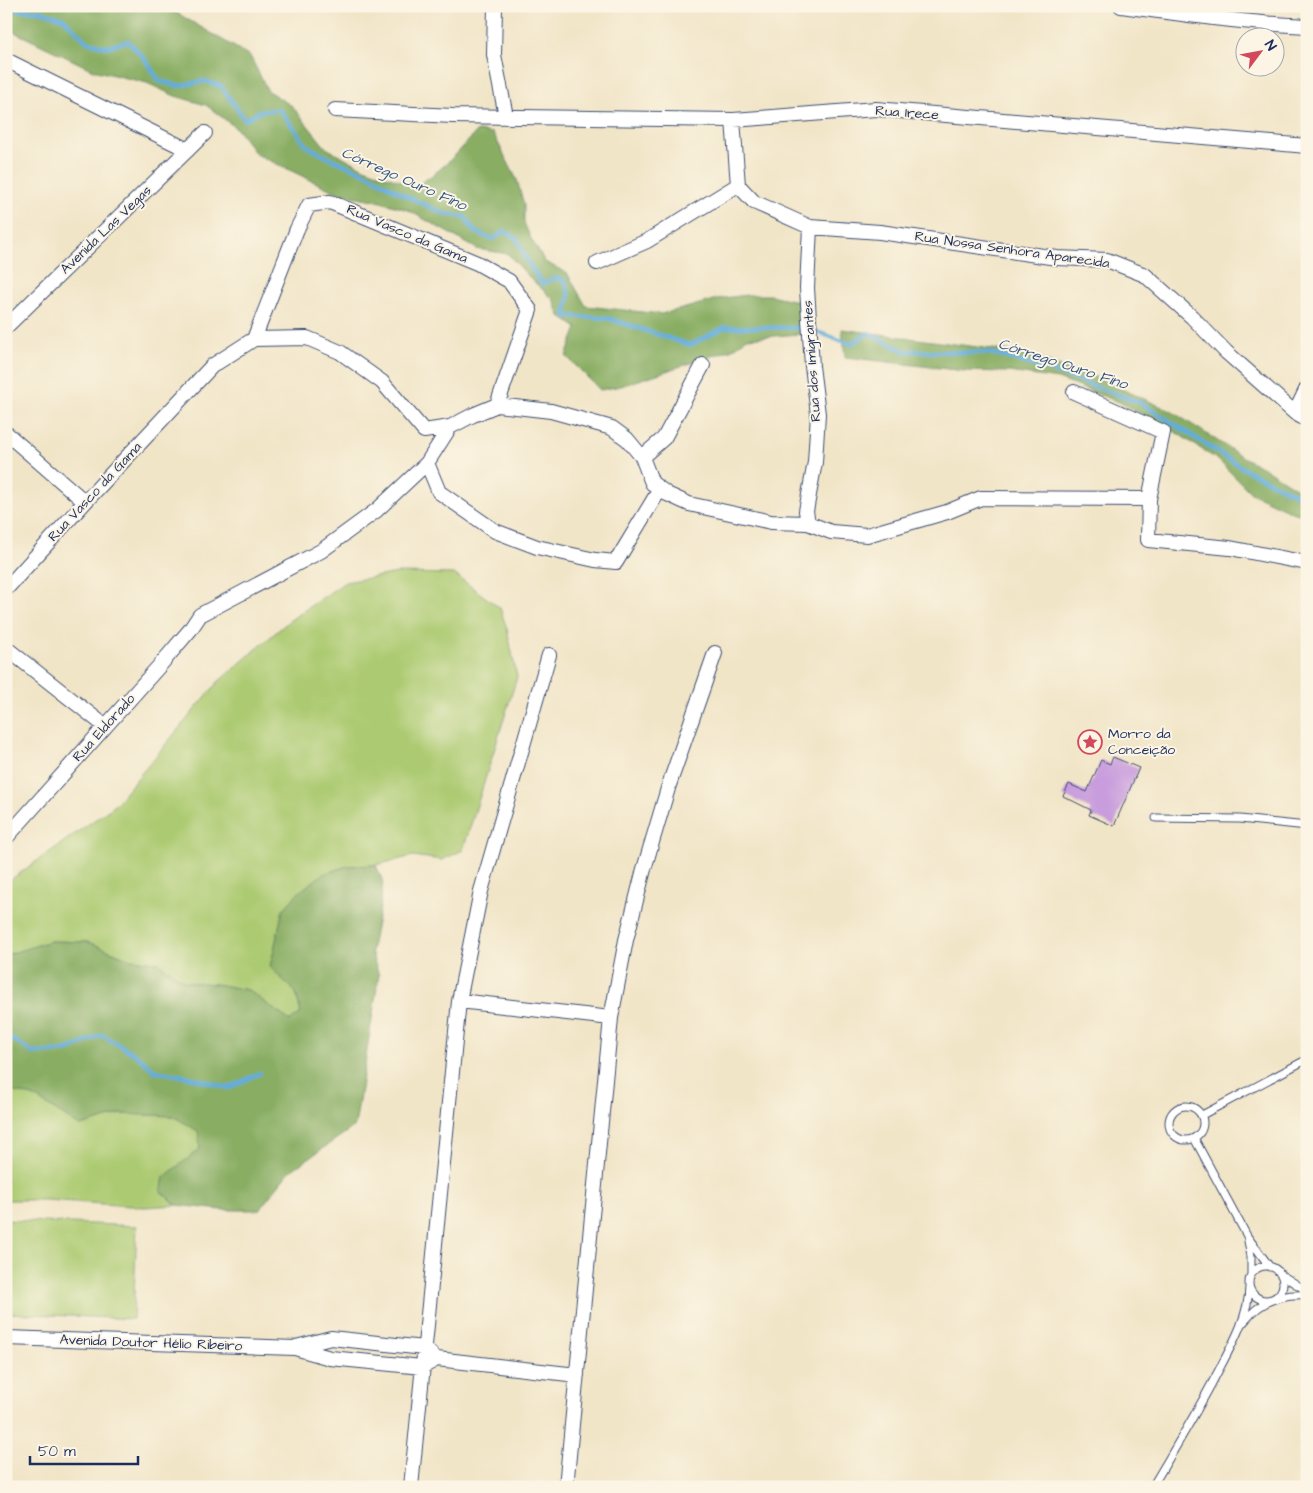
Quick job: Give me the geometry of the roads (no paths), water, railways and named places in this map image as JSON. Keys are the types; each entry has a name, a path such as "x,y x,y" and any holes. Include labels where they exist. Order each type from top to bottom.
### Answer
{"street":[{"path":"495,6 494,55 506,116"},
{"path":"1120,6 1230,20 1307,26"},
{"path":"6,60 188,150"},
{"name":"Rua Irece","path":"335,110 454,116 733,120 876,109 1307,146"},
{"path":"597,263 647,242 738,185 733,120"},
{"name":"Avenida Las Vegas","path":"6,327 205,133"},
{"name":"Rua Nossa Senhora Aparecida","path":"738,185 754,202 810,227 880,232 1057,258 1107,260 1145,275 1192,316 1226,352 1301,416"},
{"name":"Rua Vasco da Gama","path":"6,589 212,366 254,339 297,229 309,206 330,202 477,263 509,281 530,310 497,405"},
{"name":"Rua dos Imigrantes","path":"808,524 806,511 815,462 818,414 807,288 810,227"},
{"path":"254,339 307,338 340,352 382,382 424,431 450,427 473,414 497,405 551,411 612,428 627,439 642,457 652,483 667,494 689,504 771,522 808,524 831,532 867,535 947,512 981,498 1149,499"},
{"path":"642,457 664,438 703,365"},
{"path":"1301,416 1307,388"},
{"path":"1074,392 1163,432 1149,499 1148,540 1230,548 1307,563"},
{"path":"450,427 427,463 439,492 495,531 537,546 595,560 616,562 660,489"},
{"path":"6,433 85,502"},
{"name":"Rua Eldorado","path":"8,835 161,664 190,630 200,615 321,551 377,510 427,463"},
{"path":"6,648 105,726"},
{"path":"566,1487 611,1018 626,940 644,869 669,785 715,653"},
{"path":"410,1487 459,1000 481,891 549,655"},
{"path":"459,1000 611,1018"},
{"name":"Avenida Doutor Hélio Ribeiro","path":"6,1338 295,1348"},
{"path":"295,1348 331,1338 424,1348 437,1359 577,1375"},
{"path":"295,1348 330,1358 422,1367 437,1359"}],"lane":[{"path":"1156,818 1262,820 1307,826"},
{"path":"1202,1115 1305,1060"},
{"path":"1183,1105 1197,1109 1202,1115 1203,1129 1194,1138 1178,1139 1169,1128 1171,1113 1183,1105"},
{"path":"1194,1138 1247,1236 1270,1267"},
{"path":"1152,1487 1184,1434 1239,1329 1248,1301 1251,1275 1251,1256 1247,1236"},
{"path":"1239,1329 1252,1313 1275,1297 1282,1289 1282,1278 1277,1270 1270,1267 1261,1267 1251,1275"},
{"path":"1279,1274 1307,1291"},
{"path":"1249,1286 1251,1291 1260,1299 1271,1299 1296,1294 1307,1295"}],"waterway":[{"name":"Córrego Ouro Fino","path":"8,6 12,10 40,11 63,18 86,41 106,47 128,41 144,58 159,81 179,86 204,81 221,86 245,120 260,111 280,110 307,146 327,157 369,175 404,195 445,214 465,217 475,232 493,239 505,231 517,239 526,259 542,284 555,278 565,281 569,295 565,316 607,318 690,345 725,327 806,328 851,344 868,333 904,351 990,353 1043,368 1141,403 1246,470 1307,500"},
{"path":"6,1035 33,1053 66,1051 102,1035 135,1054 155,1071 189,1077 229,1088 260,1073"}],"place":[{"name":"Morro da Conceição","path":"1090,742"}]}
